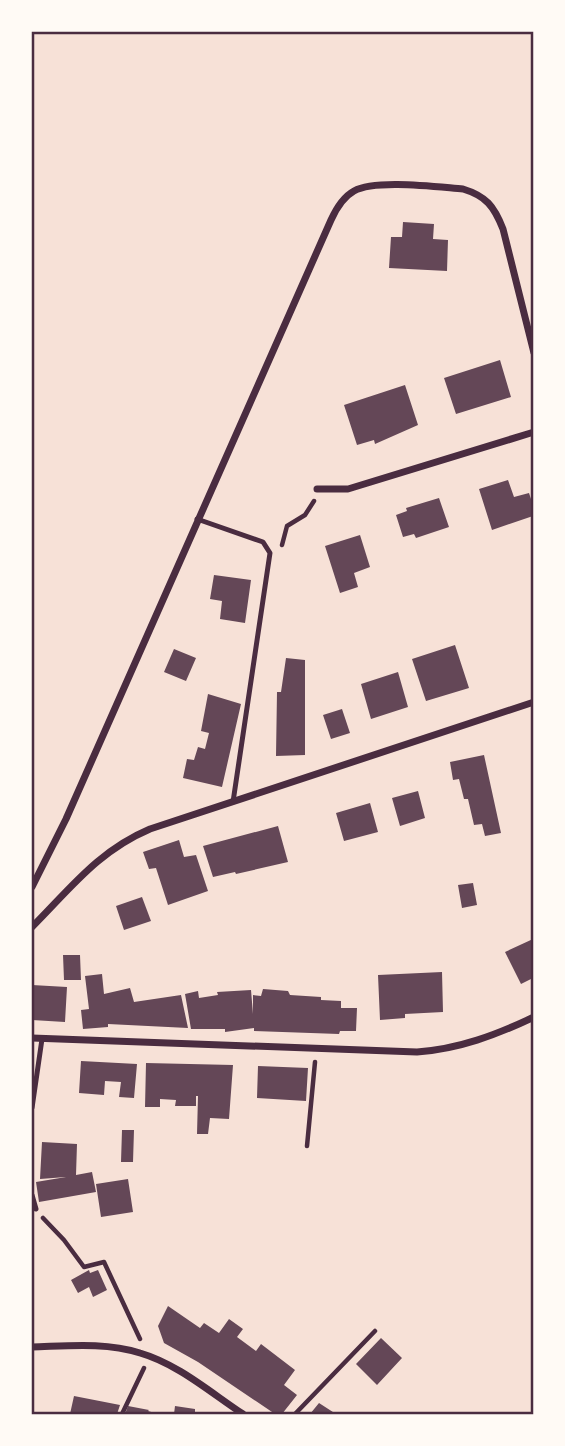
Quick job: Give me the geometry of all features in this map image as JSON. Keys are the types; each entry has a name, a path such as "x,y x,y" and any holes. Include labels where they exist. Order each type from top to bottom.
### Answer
{"street":[{"path":"32,887 66,819 197,519 331,220 342,202 355,190 373,185 463,189 489,201 503,229 534,353"},
{"path":"317,489 348,489 534,432"},
{"path":"32,927 102,856 129,838 534,702"},
{"path":"32,1038 392,1053 435,1051 472,1043 534,1017"},
{"path":"32,1347 93,1345 146,1355 180,1372 243,1415"}],"lane":[{"path":"197,519 255,538 268,547 270,554 233,802"},
{"path":"32,1108 42,1039"},
{"path":"32,1195 36,1209"}],"path":[{"path":"268,547 282,546 287,526 305,515 312,506 317,489"},
{"path":"307,1146 316,1050"},
{"path":"36,1209 85,1267 104,1262 139,1336 146,1355 122,1415"},
{"path":"295,1415 376,1331"}],"building":[{"path":"403,222 434,224 433,239 448,240 447,271 389,268 391,237 402,237"},
{"path":"500,360 511,397 456,414 444,378"},
{"path":"405,385 418,425 375,444 374,440 357,445 344,405"},
{"path":"508,480 514,497 529,493 533,516 492,530 479,489"},
{"path":"439,498 449,527 416,538 414,534 403,537 396,515 407,511 406,508"},
{"path":"360,535 370,567 354,573 358,587 340,593 325,546"},
{"path":"214,575 251,580 245,623 220,619 222,601 210,599"},
{"path":"455,645 469,688 426,701 412,659"},
{"path":"174,649 196,658 186,681 164,672"},
{"path":"286,658 305,660 305,755 276,756 277,692 281,692"},
{"path":"398,672 408,707 371,719 361,684"},
{"path":"208,694 241,704 222,787 183,778 187,759 194,760 198,747 205,749 209,733 201,731"},
{"path":"342,709 350,733 331,739 323,715"},
{"path":"484,755 501,833 485,836 482,824 474,825 468,799 464,799 459,779 453,780 450,762"},
{"path":"418,791 425,818 400,826 392,798"},
{"path":"370,803 378,832 344,841 336,813"},
{"path":"278,826 288,862 213,877 203,846"},
{"path":"179,840 184,857 196,855 208,891 168,905 156,868 149,869 143,852"},
{"path":"473,883 477,905 462,908 458,885"},
{"path":"142,897 151,921 124,930 116,906"},
{"path":"533,939 533,978 521,984 505,952"},
{"path":"63,955 80,955 81,980 64,980"},
{"path":"442,972 443,1012 405,1014 405,1018 380,1020 378,975"},
{"path":"102,974 104,994 130,988 134,1002 181,995 188,1028 108,1024 108,1027 83,1029 81,1010 89,1009 85,976"},
{"path":"32,985 67,987 65,1022 32,1020"},
{"path":"263,989 341,1001 341,1008 357,1008 356,1031 340,1031 339,1034 254,1031 254,1028 225,1032 225,1029 191,1029 185,994 198,991 199,998 218,995 217,992 251,990 253,1014 253,995 261,996"},
{"path":"81,1061 137,1064 134,1098 119,1097 121,1082 105,1081 104,1095 79,1093"},
{"path":"146,1063 233,1065 229,1119 210,1118 208,1134 197,1134 198,1096 196,1106 175,1106 176,1100 160,1099 160,1107 145,1107"},
{"path":"258,1066 308,1068 306,1101 257,1098"},
{"path":"122,1130 134,1130 133,1162 121,1162"},
{"path":"42,1142 77,1144 76,1175 92,1172 96,1192 39,1202 36,1182 66,1177 40,1179"},
{"path":"128,1179 133,1212 101,1217 96,1184"},
{"path":"89,1270 90,1273 98,1270 107,1290 93,1297 89,1287 78,1293 71,1280"},
{"path":"168,1306 200,1328 204,1323 219,1333 229,1319 243,1329 237,1337 256,1351 261,1344 295,1370 284,1385 297,1395 282,1414 275,1414 198,1362 164,1343 158,1326"},
{"path":"381,1338 402,1358 377,1385 356,1364"},
{"path":"74,1396 120,1405 117,1414 70,1414"},
{"path":"319,1403 336,1414 310,1414"},
{"path":"128,1406 149,1410 158,1414 125,1414"},
{"path":"175,1406 195,1409 195,1414 174,1414"}]}
